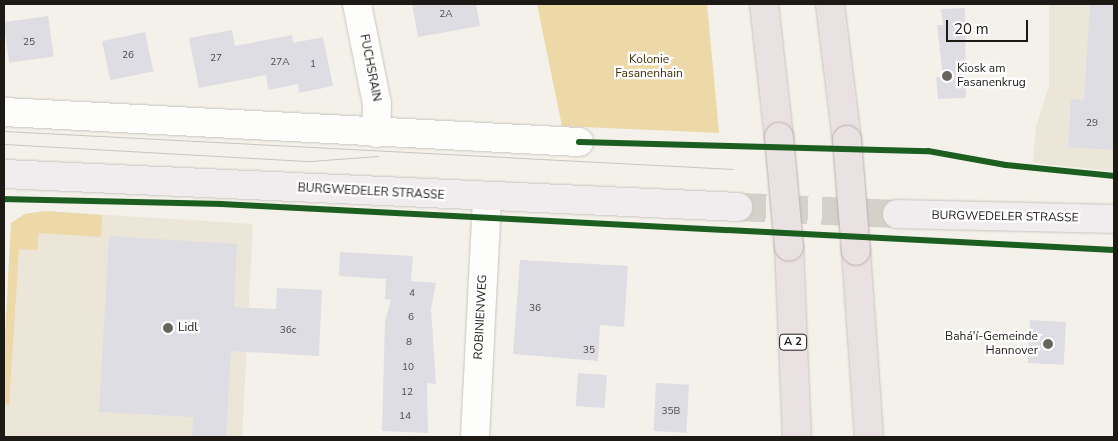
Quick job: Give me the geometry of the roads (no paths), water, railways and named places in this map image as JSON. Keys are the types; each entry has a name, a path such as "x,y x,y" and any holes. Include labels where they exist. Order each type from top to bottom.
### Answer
{"highway":[{"name":"A 2","path":"764,4 790,247 798,437"},
{"path":"830,4 847,140 869,437"}],"main road":[{"name":"BURGWEDELER STRASSE","path":"4,174 487,198 738,207"},
{"name":"BURGWEDELER STRASSE","path":"897,214 1114,219"}],"street":[{"name":"FUCHSRAIN","path":"357,4 377,104 376,133"},
{"path":"4,112 376,133 579,142"},
{"name":"ROBINIENWEG","path":"475,437 487,198"}],"tunnel":[{"path":"738,207 897,214"}],"tram line":[{"path":"4,131 733,169"},
{"path":"4,144 311,161 378,156"}],"place":[{"name":"Kiosk am Fasanenkrug","path":"947,76"},
{"name":"Lidl","path":"168,328"},
{"name":"Bahá'í-Gemeinde Hannover","path":"1048,344"}],"park label":[{"name":"Kolonie Fasanenhain","path":"649,67"}]}
